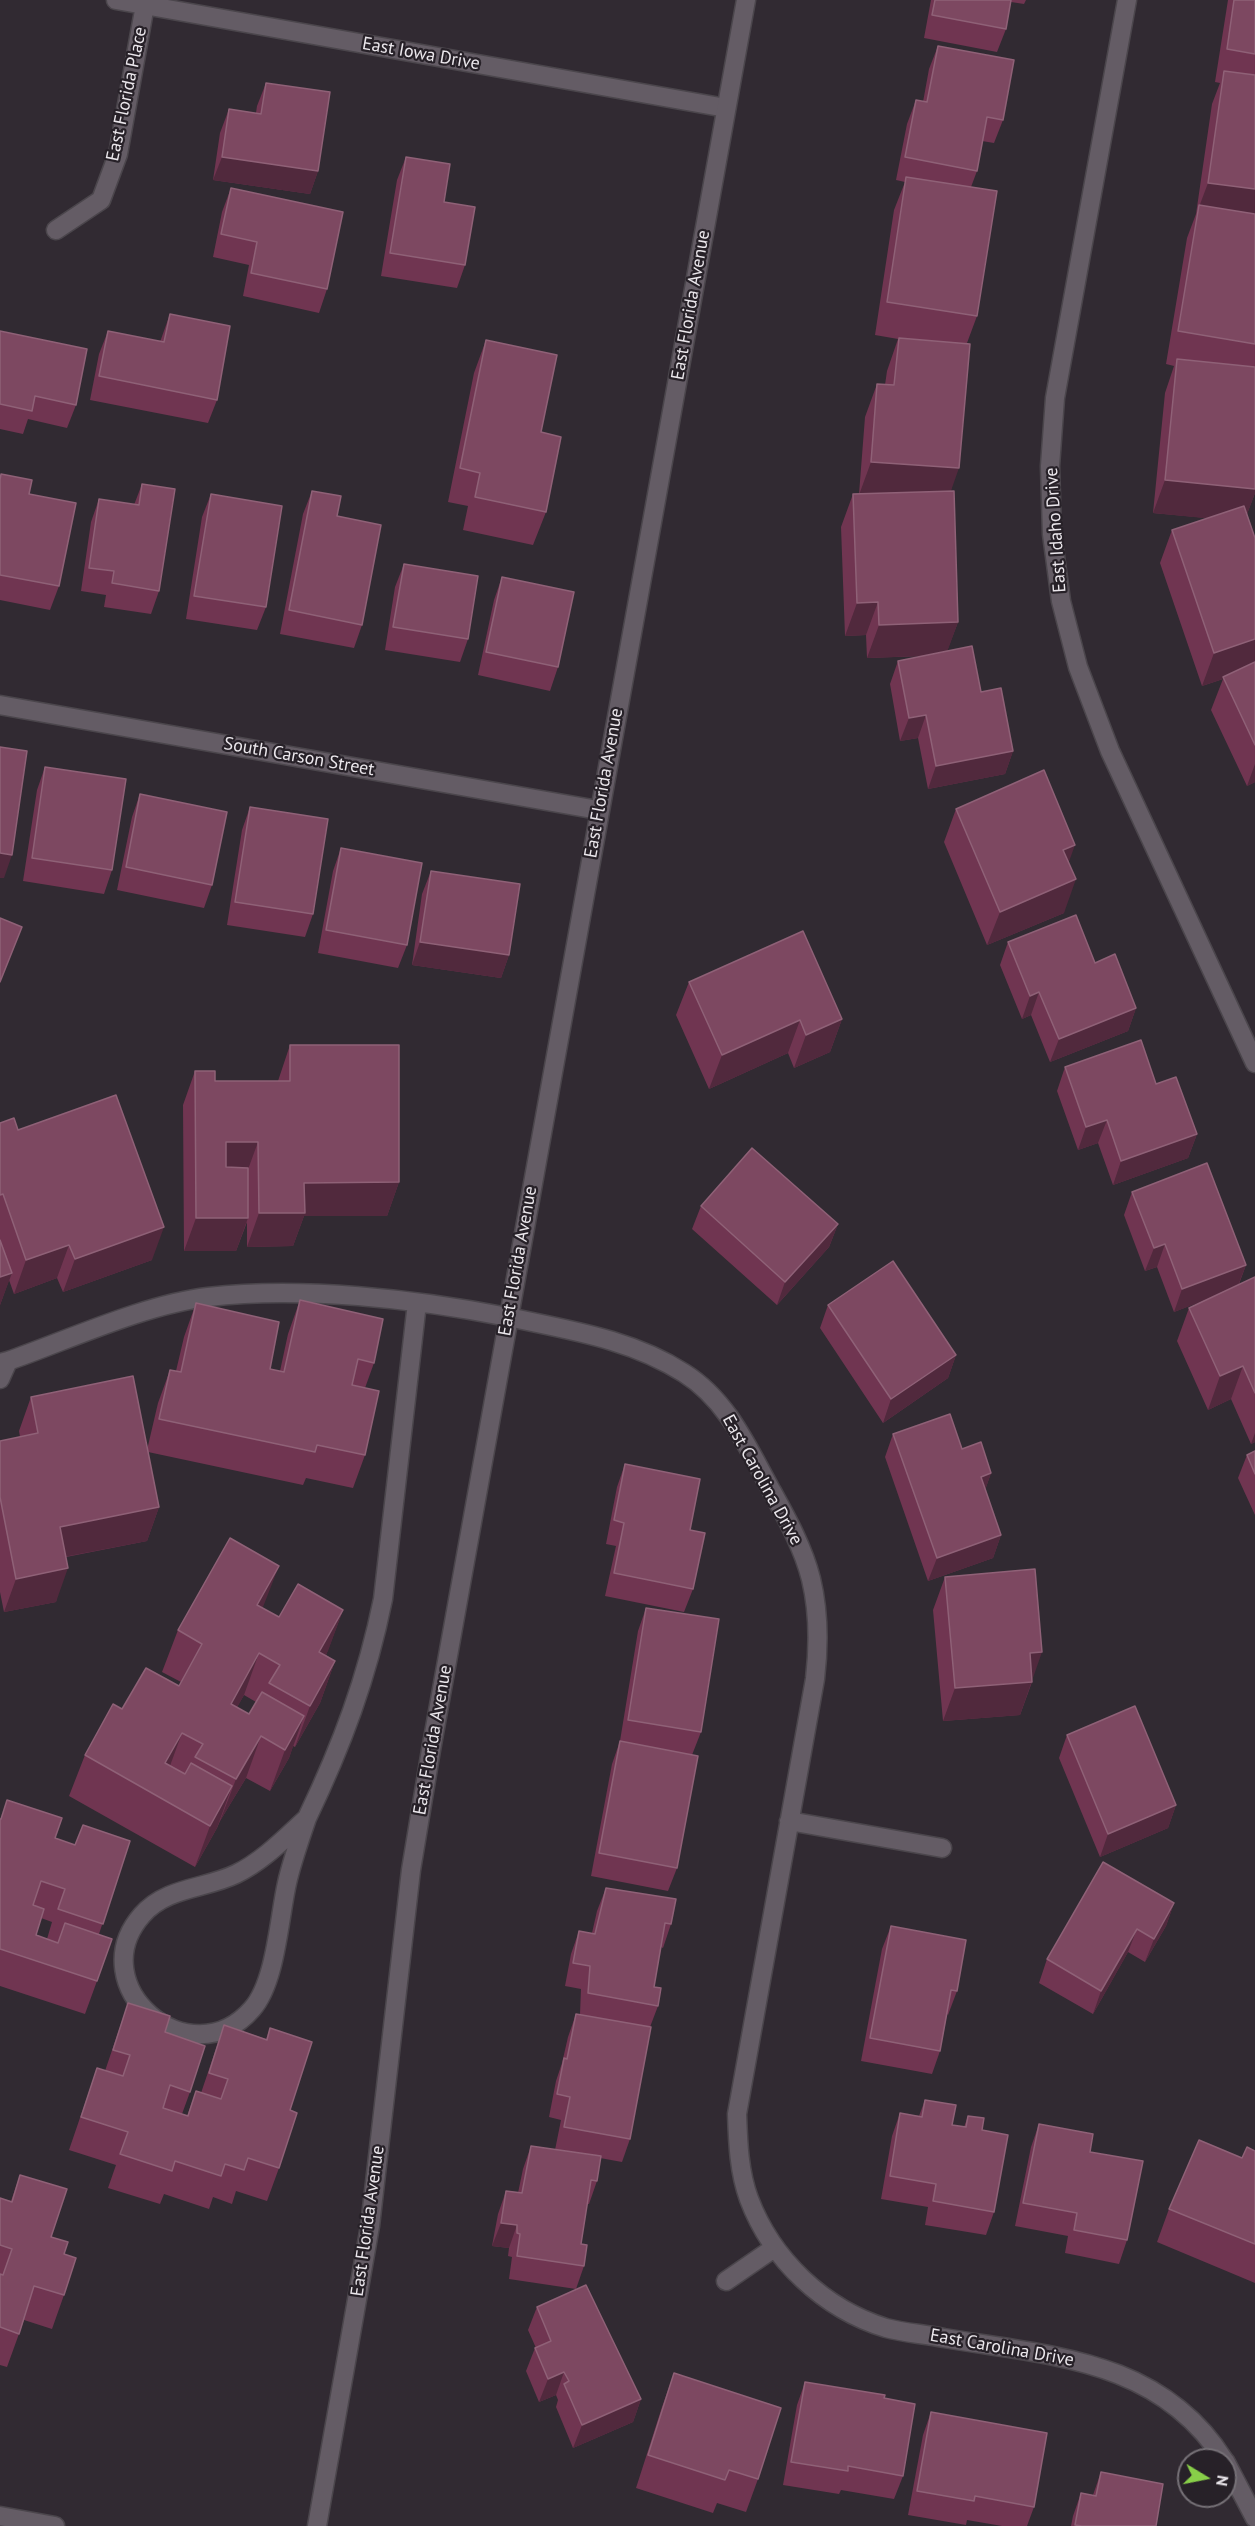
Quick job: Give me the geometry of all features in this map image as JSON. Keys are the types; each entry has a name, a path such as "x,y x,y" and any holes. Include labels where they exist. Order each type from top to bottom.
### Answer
{"street":[{"name":"East Iowa Drive","path":"116,0 726,108"},
{"name":"East Florida Avenue","path":"317,2526 370,2226 411,1869 598,810 746,0"},
{"name":"East Idaho Drive","path":"1127,0 1055,398 1050,466 1052,534 1061,601 1078,667 1110,752 1255,1063"},
{"name":"East Florida Place","path":"56,230 101,200 118,154 146,5"},
{"name":"South Carson Street","path":"0,705 598,810"},
{"name":"East Carolina Drive","path":"4,1362 159,1307 207,1297 276,1294 458,1307 586,1334 627,1345 658,1358 686,1374 715,1398 738,1428 795,1534 811,1578 817,1612 819,1647 737,2114 738,2157 749,2199 774,2248 802,2280 836,2306 886,2328 1071,2359 1125,2375 1178,2408 1217,2448"},
{"path":"307,1818 263,1858 239,1873 164,1898 142,1916 127,1941 125,1969 131,1994 148,2017 178,2032 207,2034 230,2027 252,2008 266,1982 287,1881 307,1818 339,1750 375,1641 384,1587 417,1303"},
{"path":"0,1379 4,1362"},
{"path":"789,1821 942,1848"},
{"path":"726,2281 774,2248"},
{"name":"East Carolina Drive","path":"1237,2483 1255,2518"},
{"path":"0,2517 55,2526"}],"building":[{"path":"935,0 1011,0 1006,29 932,15"},
{"path":"1234,0 1255,0 1255,54 1227,49"},
{"path":"938,46 1014,60 1003,120 987,117 977,171 905,157 916,100 927,102"},
{"path":"1224,71 1255,75 1255,189 1208,183"},
{"path":"266,83 330,92 318,171 222,157 229,109 261,114"},
{"path":"406,157 450,164 444,202 475,207 465,265 390,253"},
{"path":"906,177 997,191 977,316 887,302"},
{"path":"231,188 343,212 327,289 251,273 257,242 221,234"},
{"path":"1199,205 1255,214 1255,344 1178,331"},
{"path":"170,314 230,326 217,400 99,376 108,331 164,342"},
{"path":"0,331 87,349 76,405 35,396 32,411 0,404"},
{"path":"899,338 970,344 959,468 871,462 877,384 894,385"},
{"path":"486,340 557,355 541,432 561,437 546,512 475,497 480,473 460,468"},
{"path":"1177,359 1255,367 1255,489 1165,480"},
{"path":"1,474 32,480 29,494 76,503 59,586 0,575"},
{"path":"142,484 175,489 159,591 112,583 114,571 89,568 99,499 139,505"},
{"path":"312,491 341,496 337,516 381,525 362,625 289,610"},
{"path":"954,491 958,622 879,625 878,602 857,603 853,494"},
{"path":"211,494 282,506 266,607 194,596"},
{"path":"1244,506 1255,538 1255,639 1214,653 1172,530"},
{"path":"404,564 478,576 468,639 393,627"},
{"path":"502,577 574,592 558,667 486,652"},
{"path":"972,646 981,692 1001,688 1013,751 936,766 926,715 909,718 898,661"},
{"path":"1255,662 1255,745 1223,677"},
{"path":"0,747 27,751 12,855 0,853"},
{"path":"45,767 126,779 112,870 32,858"},
{"path":"1044,770 1075,845 1063,850 1076,879 1000,912 956,809"},
{"path":"140,794 227,812 212,885 126,867"},
{"path":"250,807 328,819 313,914 235,902"},
{"path":"341,848 422,863 407,945 326,930"},
{"path":"431,871 520,884 509,955 420,942"},
{"path":"1076,915 1095,963 1115,954 1136,1008 1059,1039 1039,992 1030,996 1008,942"},
{"path":"0,918 22,927 0,982"},
{"path":"803,931 842,1019 806,1035 800,1020 722,1055 689,982"},
{"path":"1141,1040 1156,1084 1176,1077 1197,1134 1121,1161 1107,1120 1086,1127 1065,1067"},
{"path":"290,1045 399,1045 399,1182 304,1183 305,1213 259,1213 258,1142 226,1142 226,1167 248,1168 248,1218 196,1218 195,1071 215,1071 215,1081 290,1081"},
{"path":"116,1095 164,1227 75,1259 69,1245 26,1260 3,1194 0,1195 0,1123 14,1118 18,1130"},
{"path":"752,1148 838,1224 785,1282 701,1206"},
{"path":"1207,1163 1246,1265 1182,1289 1165,1244 1154,1248 1132,1192"},
{"path":"0,1240 12,1273 0,1277"},
{"path":"893,1261 956,1355 891,1399 828,1305"},
{"path":"1255,1277 1255,1393 1243,1366 1220,1376 1189,1308"},
{"path":"300,1300 383,1319 374,1363 358,1359 352,1385 379,1391 365,1455 317,1445 315,1452 159,1419 170,1370 181,1372 196,1303 279,1322 270,1369 284,1372"},
{"path":"133,1376 159,1507 60,1527 68,1568 16,1579 0,1497 0,1441 38,1433 31,1397"},
{"path":"950,1414 962,1449 981,1442 991,1473 981,1477 1001,1535 937,1558 893,1434"},
{"path":"1255,1451 1255,1474 1247,1455"},
{"path":"625,1464 700,1479 690,1530 705,1533 693,1589 614,1573 624,1523 614,1520"},
{"path":"230,1538 279,1566 257,1605 279,1617 298,1584 343,1610 319,1652 335,1661 310,1706 269,1683 280,1665 259,1653 231,1704 249,1714 262,1692 304,1716 285,1750 261,1736 236,1779 195,1757 203,1744 182,1733 165,1763 185,1774 191,1763 232,1786 210,1826 85,1755 113,1704 122,1709 146,1668 179,1686 202,1644 178,1630"},
{"path":"1035,1569 1042,1652 1030,1653 1032,1682 955,1688 945,1577"},
{"path":"646,1608 719,1619 701,1732 628,1720"},
{"path":"1135,1706 1176,1805 1108,1834 1067,1735"},
{"path":"620,1741 698,1756 677,1868 599,1853"},
{"path":"7,1800 62,1818 55,1838 75,1845 83,1825 130,1841 103,1924 58,1909 65,1889 41,1881 33,1905 44,1909 36,1935 58,1943 65,1923 112,1939 97,1981 0,1949 0,1819"},
{"path":"1103,1862 1174,1903 1154,1939 1137,1929 1101,1991 1047,1959"},
{"path":"606,1888 676,1899 671,1924 665,1923 654,1987 661,1988 658,2006 588,1993 590,1966 573,1963 579,1931 595,1934"},
{"path":"891,1926 966,1940 957,1991 951,1990 940,2051 870,2038"},
{"path":"128,2003 170,2016 165,2032 205,2046 190,2092 170,2085 163,2108 188,2116 196,2091 221,2099 228,2079 209,2073 224,2025 267,2040 270,2028 312,2042 290,2110 297,2113 279,2168 248,2158 244,2170 225,2164 221,2176 175,2161 172,2171 120,2154 128,2132 81,2117 97,2068 123,2076 130,2055 113,2050"},
{"path":"576,2014 651,2027 630,2139 564,2127 570,2097 557,2094"},
{"path":"925,2100 956,2105 952,2125 966,2127 968,2116 984,2118 982,2130 1008,2135 994,2212 933,2201 936,2184 890,2176 900,2113 922,2117"},
{"path":"1039,2124 1093,2134 1090,2152 1143,2161 1127,2240 1074,2230 1077,2213 1023,2203"},
{"path":"1199,2140 1242,2158 1247,2147 1255,2151 1255,2244 1169,2209"},
{"path":"531,2146 601,2156 597,2181 591,2180 581,2244 587,2245 584,2266 517,2256 520,2234 517,2233 517,2225 501,2223 506,2191 522,2193"},
{"path":"20,2175 67,2189 51,2237 68,2242 64,2254 76,2258 64,2295 34,2286 19,2334 0,2327 0,2274 3,2275 12,2249 0,2245 0,2198 12,2202"},
{"path":"586,2285 641,2399 582,2425 564,2384 569,2381 564,2372 548,2379 535,2348 551,2341 537,2307"},
{"path":"674,2373 781,2408 758,2479 729,2470 725,2480 648,2455"},
{"path":"805,2382 885,2395 884,2398 915,2404 903,2476 848,2466 848,2471 791,2462"},
{"path":"931,2412 1047,2433 1034,2507 975,2496 974,2501 917,2491"},
{"path":"1101,2472 1163,2484 1156,2526 1075,2525 1081,2493 1096,2496"}]}
